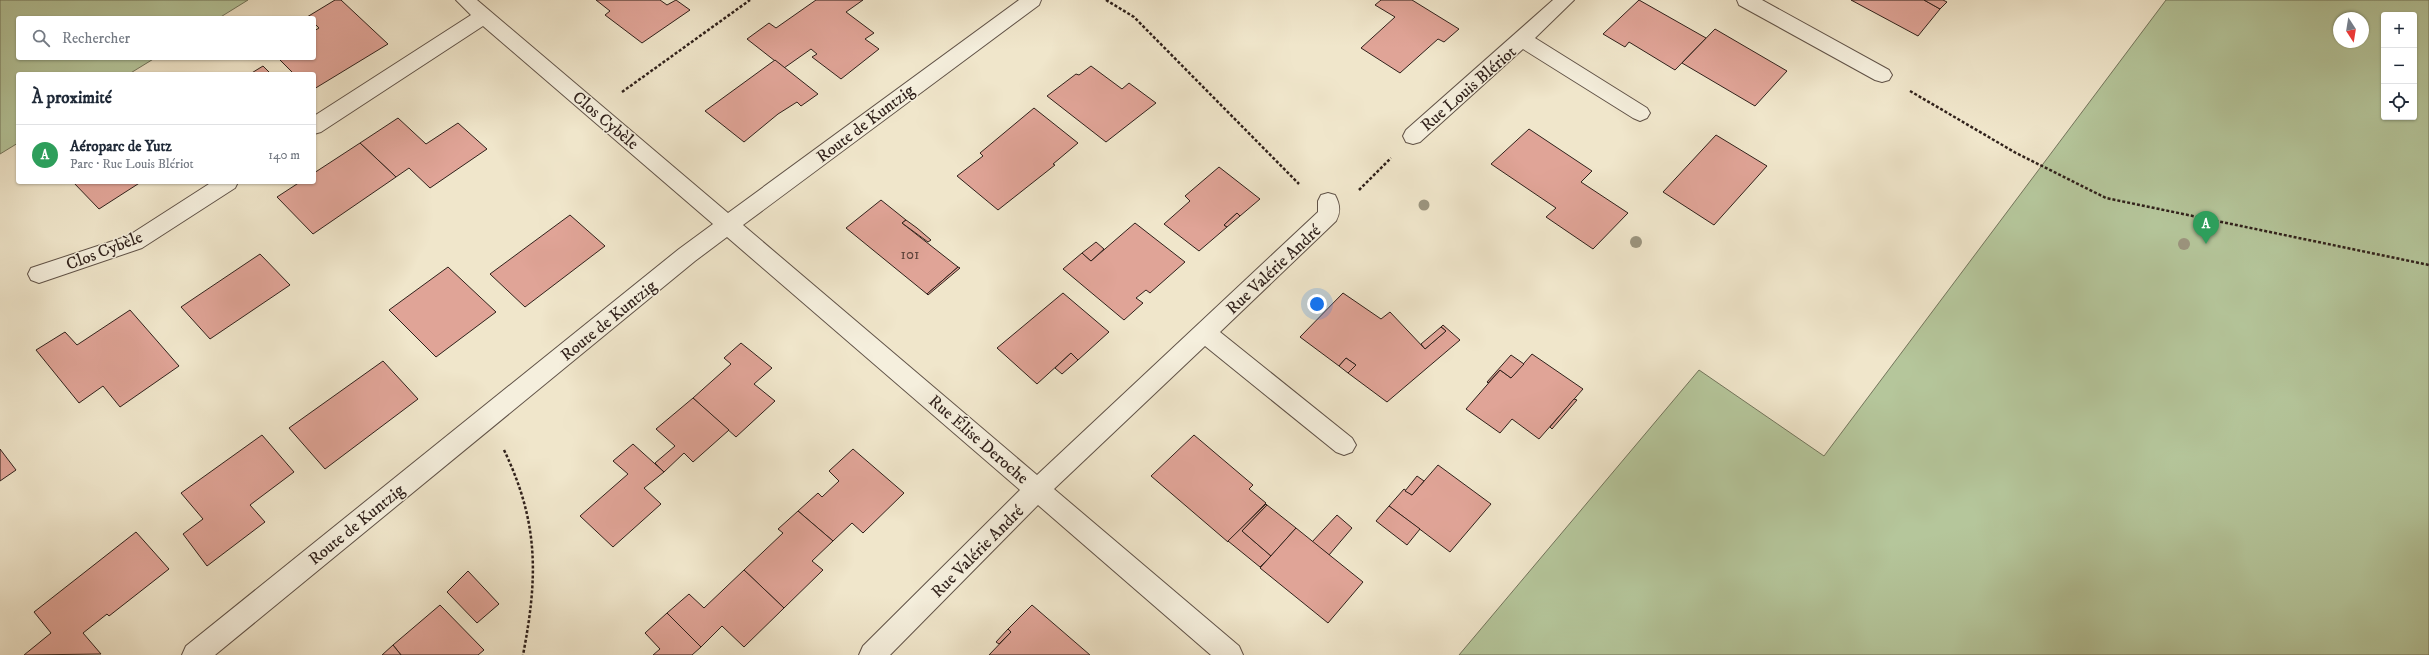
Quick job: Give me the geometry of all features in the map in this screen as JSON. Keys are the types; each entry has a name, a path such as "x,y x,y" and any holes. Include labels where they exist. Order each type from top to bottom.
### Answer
{"street":[{"name":"Clos Cybèle","path":"465,0 728,224"},
{"name":"Route de Kuntzig","path":"195,655 687,255 1032,0"},
{"name":"Rue Louis Blériot","path":"1414,136 1523,40 1565,0"},
{"path":"1746,0 1882,75"},
{"path":"316,125 484,16"},
{"name":"Rue Louis Blériot","path":"1523,40 1640,113"},
{"name":"Clos Cybèle","path":"39,274 135,242 225,184"},
{"name":"Rue Valérie André","path":"872,655 1038,490 1330,215 1328,201"},
{"name":"Rue Élise Deroche","path":"728,224 1230,655"},
{"path":"1205,332 1344,445"}],"path":[{"path":"595,111 750,0"},
{"path":"1106,0 1134,17 1304,190 1328,201 1354,194 1414,136"},
{"path":"1882,75 2016,153 2106,198 2429,265"},
{"path":"490,416 524,497 533,539 535,586 523,655"}],"green space":[{"path":"0,0 248,0 222,16 16,16 16,60 152,60 132,72 16,72 16,144 0,154"},
{"path":"2166,0 2429,0 2429,655 1459,655 1699,370 1824,456"}],"building":[{"path":"335,0 341,0 388,44 316,88 316,72 292,72 280,60 316,60 316,30 319,28 316,25 316,16 309,16"},
{"path":"596,0 660,0 667,5 676,0 690,10 642,43 605,15 610,11"},
{"path":"816,0 863,0 846,12 874,33 865,39 879,49 841,79 812,57 817,54 811,49 784,68 747,39 769,23 776,28"},
{"path":"1381,0 1412,0 1459,29 1444,42 1438,39 1400,73 1361,48 1395,17 1375,5"},
{"path":"1639,0 1706,38 1675,70 1629,42 1625,47 1603,34"},
{"path":"1851,0 1924,0 1940,9 1918,36"},
{"path":"1924,0 1943,0 1947,2 1940,9"},
{"path":"1715,29 1787,71 1755,106 1682,63"},
{"path":"775,60 818,94 801,106 797,102 778,114 744,142 705,111"},
{"path":"263,66 269,72 253,72"},
{"path":"1091,66 1122,89 1129,83 1156,103 1106,142 1047,96 1076,74 1079,75"},
{"path":"1034,108 1078,143 1053,164 1055,165 998,210 957,176 983,156 980,153"},
{"path":"398,118 426,144 458,123 487,149 430,188 409,168 396,177 360,143"},
{"path":"1529,129 1592,171 1581,182 1628,213 1593,249 1546,217 1556,208 1491,164"},
{"path":"1716,135 1767,166 1714,225 1663,192"},
{"path":"360,143 396,177 313,234 277,197 297,184 316,184 316,172"},
{"path":"1219,167 1260,199 1240,216 1237,213 1224,225 1227,227 1199,251 1164,224 1190,201 1185,196"},
{"path":"75,184 138,184 99,209"},
{"path":"881,200 906,220 902,223 958,267 927,294 846,228"},
{"path":"1237,213 1240,216 1227,227 1224,225"},
{"path":"570,215 605,246 525,307 490,274"},
{"path":"906,220 931,240 928,242 902,223"},
{"path":"1135,223 1185,262 1150,293 1146,290 1136,298 1143,303 1124,320 1063,269 1082,253 1091,261"},
{"path":"1096,242 1104,249 1091,261 1082,253"},
{"path":"260,254 290,285 210,339 181,307"},
{"path":"448,267 496,312 436,357 389,310"},
{"path":"958,267 960,268 928,295 927,294"},
{"path":"1063,293 1109,332 1078,360 1071,353 1037,384 997,348"},
{"path":"1343,293 1381,319 1390,312 1425,349 1446,331 1441,327 1443,325 1460,340 1387,402 1348,373 1356,365 1346,358 1339,366 1300,337"},
{"path":"130,310 179,366 120,407 103,386 79,403 36,350 65,332 77,345"},
{"path":"1441,327 1446,331 1425,349 1421,344"},
{"path":"741,343 772,368 754,384 775,401 736,437 693,398 731,364 724,358"},
{"path":"1071,353 1078,360 1062,374 1055,368"},
{"path":"1532,354 1583,389 1539,439 1512,419 1500,433 1466,409 1500,370 1511,378"},
{"path":"1511,355 1524,364 1511,378 1500,370 1488,383 1487,382"},
{"path":"1346,358 1356,365 1348,373 1339,366"},
{"path":"383,361 418,399 325,469 289,428"},
{"path":"693,398 729,430 693,462 684,453 664,472 655,463 675,446 656,429"},
{"path":"1574,399 1577,400 1552,429 1550,427"},
{"path":"262,435 294,472 250,505 265,522 207,566 183,534 203,519 181,493"},
{"path":"1194,435 1253,485 1249,489 1266,503 1228,542 1151,476"},
{"path":"633,444 664,472 644,488 661,504 613,547 580,516 628,474 613,461"},
{"path":"0,449 16,470 0,481"},
{"path":"853,449 904,493 863,533 852,523 833,541 798,511 818,493 822,497 839,481 829,471"},
{"path":"1438,465 1491,504 1450,552 1389,506 1404,489 1412,495"},
{"path":"1417,476 1424,481 1412,495 1405,491"},
{"path":"1266,504 1267,505 1242,531 1271,556 1260,567 1228,541"},
{"path":"1267,505 1296,528 1271,556 1242,531"},
{"path":"1389,506 1420,529 1407,545 1376,521"},
{"path":"798,511 833,541 812,561 823,570 784,608 744,570 783,533 778,529"},
{"path":"1337,515 1352,528 1329,555 1312,542"},
{"path":"1296,528 1363,582 1328,623 1260,568"},
{"path":"136,532 169,569 109,616 107,614 83,633 101,654 24,655 51,633 34,612"},
{"path":"744,570 784,608 744,647 722,626 701,647 667,613 689,594 704,608"},
{"path":"468,571 499,604 477,623 447,592"},
{"path":"440,605 484,650 478,655 401,655 393,645"},
{"path":"1032,605 1090,655 989,655 1011,632 1008,629"},
{"path":"667,613 701,647 692,655 653,655 660,649 645,633"},
{"path":"1008,629 1011,632 999,644 996,642"},
{"path":"393,645 401,655 382,655"}],"place":[{"name":"Aéroparc de Yutz","path":"2206,244"}]}
